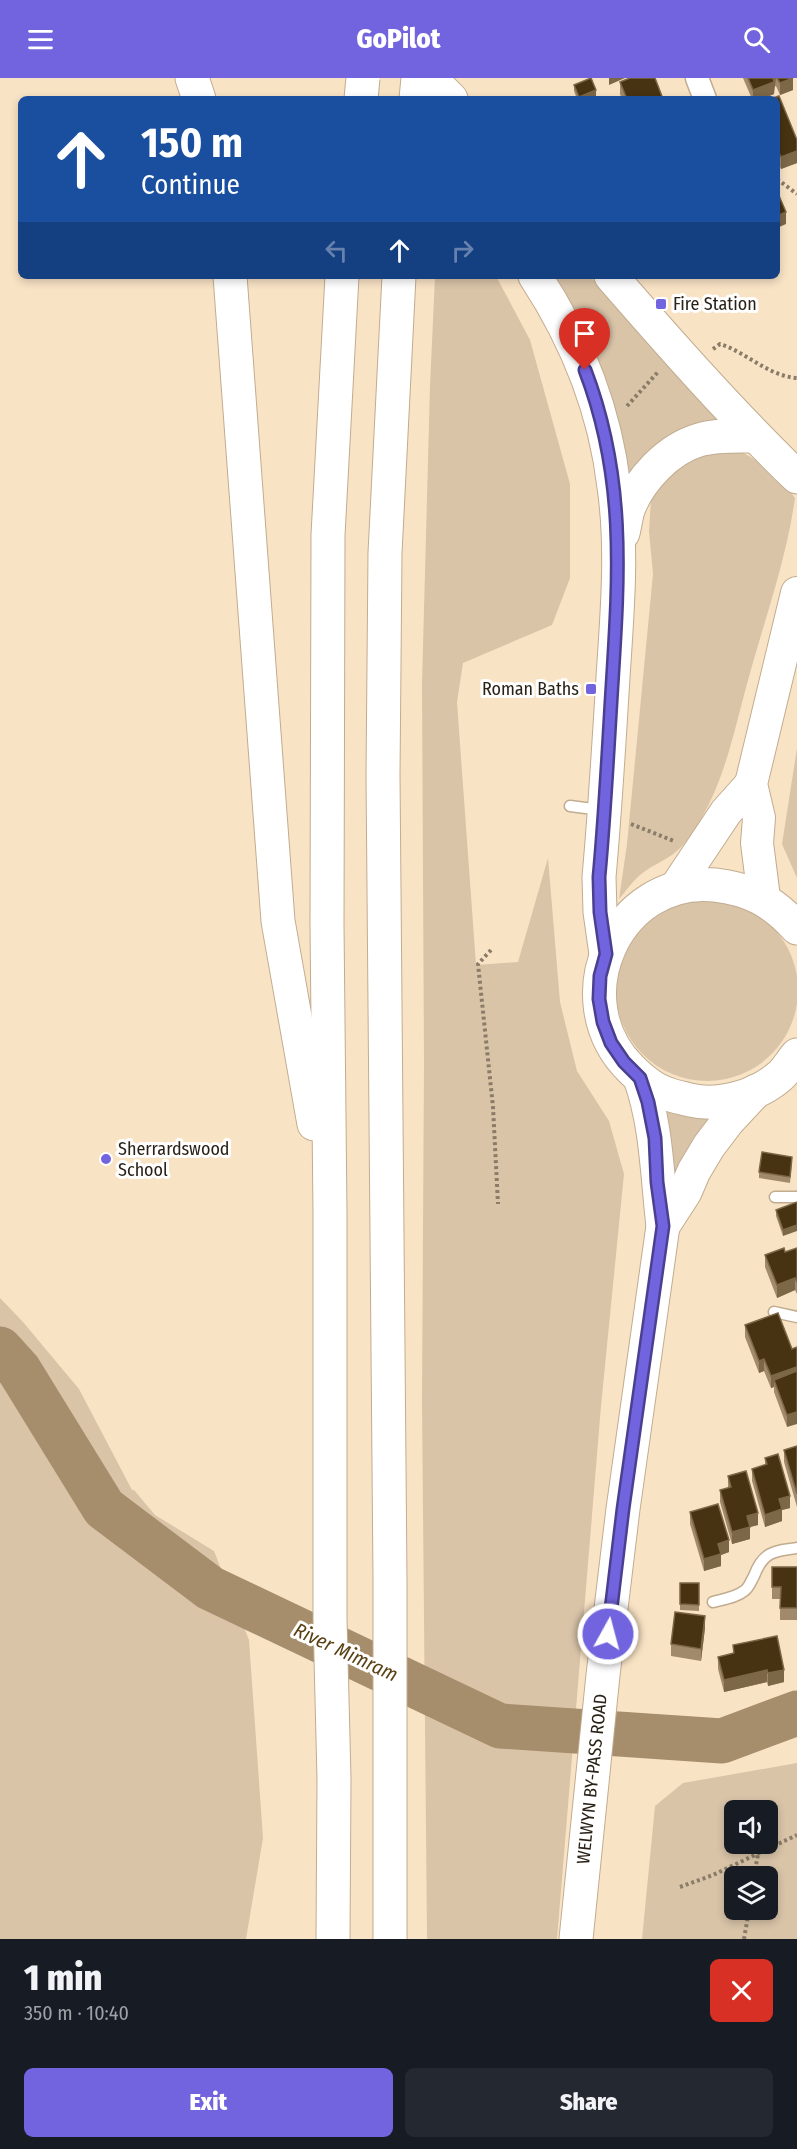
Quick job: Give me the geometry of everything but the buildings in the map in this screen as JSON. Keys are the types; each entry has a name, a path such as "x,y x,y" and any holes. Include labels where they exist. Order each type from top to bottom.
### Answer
{"main road":[{"path":"192,78 198,96"},
{"path":"361,96 363,78"},
{"path":"363,78 379,96"},
{"path":"416,96 418,78"},
{"path":"430,78 448,96"},
{"path":"230,279 278,921 330,1214"},
{"path":"333,1939 334,1779 330,1618 327,924 328,535 342,279"},
{"path":"390,1939 390,1579 382,775 385,553 399,279"},
{"path":"537,279 564,324 579,355 602,421 615,488 618,555 614,649 617,817 599,877 600,912 606,954"},
{"path":"614,279 754,436 797,477"},
{"path":"618,555 628,511 635,496 668,456 700,440 754,436"},
{"path":"764,898 757,843 759,818 751,784 797,593"},
{"path":"676,887 726,812 751,784"},
{"path":"782,1074 727,1101 696,1101 666,1094 640,1078 624,1062 611,1043 603,1022 599,999 600,976 606,954 629,917 644,904 676,887 701,883 743,890 764,898 779,909 797,928"},
{"name":"WELWYN BY-PASS ROAD","path":"663,1226 686,1192 694,1171 709,1146 728,1120 782,1074"},
{"name":"WELWYN BY-PASS ROAD","path":"576,1939 623,1509 663,1226 657,1182 655,1138 648,1102 640,1078"}],"street":[{"path":"697,78 704,96"}],"lane":[{"path":"570,806 617,817"},
{"path":"776,1197 797,1197"},
{"path":"774,1312 797,1317"},
{"path":"713,1602 735,1597 746,1590 758,1563 765,1556 780,1550 797,1548"}],"path":[{"path":"780,181 797,194"},
{"path":"622,412 676,351"},
{"path":"617,817 683,844"},
{"path":"491,950 478,964 493,1107 498,1204"},
{"path":"778,1844 797,1835"},
{"path":"756,1866 758,1854"},
{"path":"680,1887 713,1875 758,1854"},
{"path":"744,1939 747,1920"}],"shaded area":[{"path":"435,279 498,279 530,340 570,484 570,578 552,625 463,663 457,702 476,965 518,962 548,858 560,1002 577,1071 609,1121 624,1174 601,1406 557,1939 427,1939 422,1402 424,1062 422,684"},
{"path":"554,279 593,279 727,428 629,485"},
{"path":"723,452 742,452 775,472 795,498 787,540 727,759 709,803 684,844 673,854 640,875 619,899 627,844 653,574 649,531 651,499 659,482 695,457"},
{"path":"797,748 797,878 782,844"},
{"path":"707,899 742,906 758,914 771,926 783,939 791,955 798,990 791,1025 783,1041 771,1054 758,1066 742,1074 707,1081 672,1074 656,1066 643,1054 631,1041 623,1025 616,990 623,955 631,939 643,926 656,914 672,906"},
{"path":"667,1109 710,1116 679,1165 671,1183"},
{"path":"0,1298 79,1389 132,1490 155,1515 214,1551 249,1640 263,1838 246,1939 0,1939"},
{"path":"797,1763 797,1939 642,1939 655,1806 683,1783"}],"waterway":[{"name":"River Mimram","path":"0,1349 19,1370 104,1508 210,1588 500,1726 722,1741 797,1713"}],"place":[{"name":"Fire Station","path":"661,304"},
{"name":"Roman Baths","path":"591,689"},
{"name":"Sherrardswood School","path":"106,1159"}],"route":[{"path":"585,370 602,421 610,456 615,488 618,555 607,782 599,877 600,912 606,954 600,976 599,999 603,1022 611,1043 624,1062 640,1078 648,1102 655,1138 657,1182 663,1226 623,1509 608,1634"}]}
